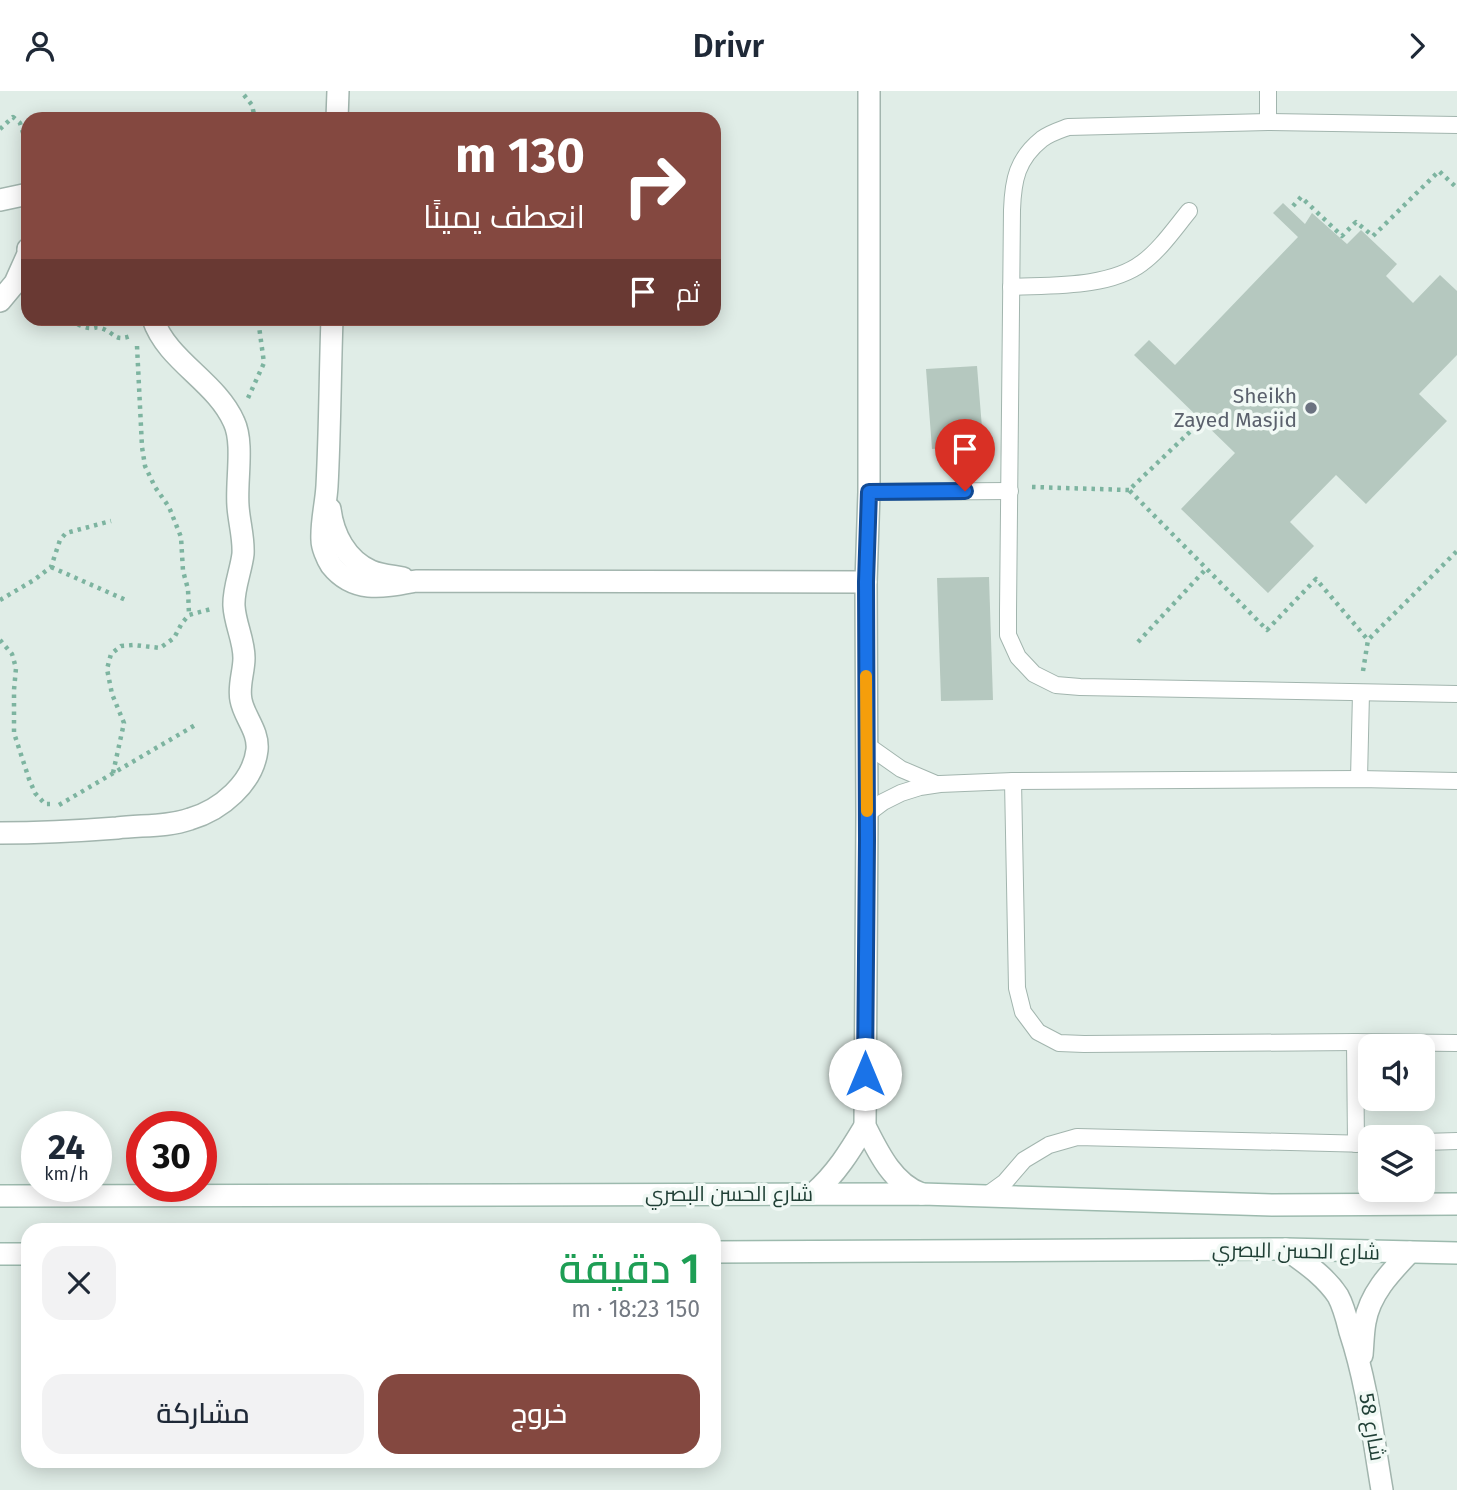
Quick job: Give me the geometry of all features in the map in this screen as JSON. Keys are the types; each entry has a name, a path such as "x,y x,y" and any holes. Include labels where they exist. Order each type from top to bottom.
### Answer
{"street":[{"path":"337,112 338,91"},
{"path":"869,91 865,1126 891,1171 910,1190 922,1194"},
{"path":"0,200 21,200"},
{"path":"0,300 15,283 21,268"},
{"path":"0,833 55,833 163,825 192,819 218,806 240,787 253,767 257,747 254,729 240,700 244,656 234,603 243,550 238,507 239,442 236,424 228,409 166,343 157,326"},
{"path":"332,326 327,490 331,520 338,541 352,558 371,571 415,581 866,582"},
{"path":"813,1194 840,1166 865,1126"},
{"name":"شارع الحسن البصري","path":"0,1196 922,1194 1272,1205 1457,1204"},
{"name":"شارع الحسن البصري","path":"721,1252 1286,1249 1457,1253"},
{"name":"شارع 58","path":"1286,1249 1325,1280 1344,1309 1361,1364 1382,1490"},
{"name":"شارع 58","path":"1361,1364 1365,1321 1370,1303 1389,1274 1410,1252"},
{"path":"0,1254 21,1254"}],"lane":[{"path":"1268,91 1268,122"},
{"path":"1457,125 1268,122 1068,127 1044,138 1024,157 1013,183 1008,635 1018,657 1034,674 1056,685 1457,694"},
{"path":"1011,287 1088,282 1116,277 1142,264 1189,211"},
{"path":"869,492 1010,489"},
{"path":"1359,779 1361,693"},
{"path":"867,745 901,769 940,784"},
{"path":"867,814 901,793 940,784 1013,781 1457,781"},
{"path":"1013,781 1017,988 1023,1012 1038,1032 1059,1044 1457,1043"},
{"path":"1355,1042 1362,1125"},
{"path":"987,1195 1005,1182 1024,1160 1049,1145 1077,1137 1358,1144"},
{"path":"1435,1142 1457,1141"}],"path":[{"path":"244,95 252,105 254,112"},
{"path":"0,129 13,117 21,126"},
{"path":"1293,206 1301,197 1342,236 1356,222 1373,236 1439,171 1457,188"},
{"path":"83,326 104,329 117,338 136,334 145,466 155,488 169,507 181,537 190,615"},
{"path":"236,424 264,363 259,326"},
{"path":"1010,489 1129,490 1196,426"},
{"path":"1129,490 1267,630 1316,579 1367,640"},
{"path":"0,600 51,567 60,540 66,533 111,521"},
{"path":"1361,693 1367,640 1457,551"},
{"path":"51,567 128,601"},
{"path":"1138,642 1206,569"},
{"path":"113,774 124,723 112,694 107,669 111,654 121,646 160,648 174,638 190,615 234,603"},
{"path":"0,640 12,655 16,668 14,733 29,779 45,804 59,804 197,724"}],"building":[{"name":"Sheikh Zayed Masjid","path":"1283,203 1305,224 1312,213 1347,244 1361,230 1397,264 1386,276 1413,303 1440,275 1457,291 1457,355 1419,394 1447,421 1366,504 1336,475 1290,522 1314,546 1268,593 1181,509 1235,453 1134,355 1149,340 1175,365 1298,237 1273,213"},
{"path":"977,366 982,428 965,429 966,446 932,449 926,369"},
{"path":"989,577 993,700 941,701 937,578"}],"slow traffic":[{"path":"866,676 867,811"}],"place":[{"name":"Sheikh Zayed Masjid","path":"1311,408"}],"route":[{"path":"865,1074 866,582 869,492 965,491"}]}
